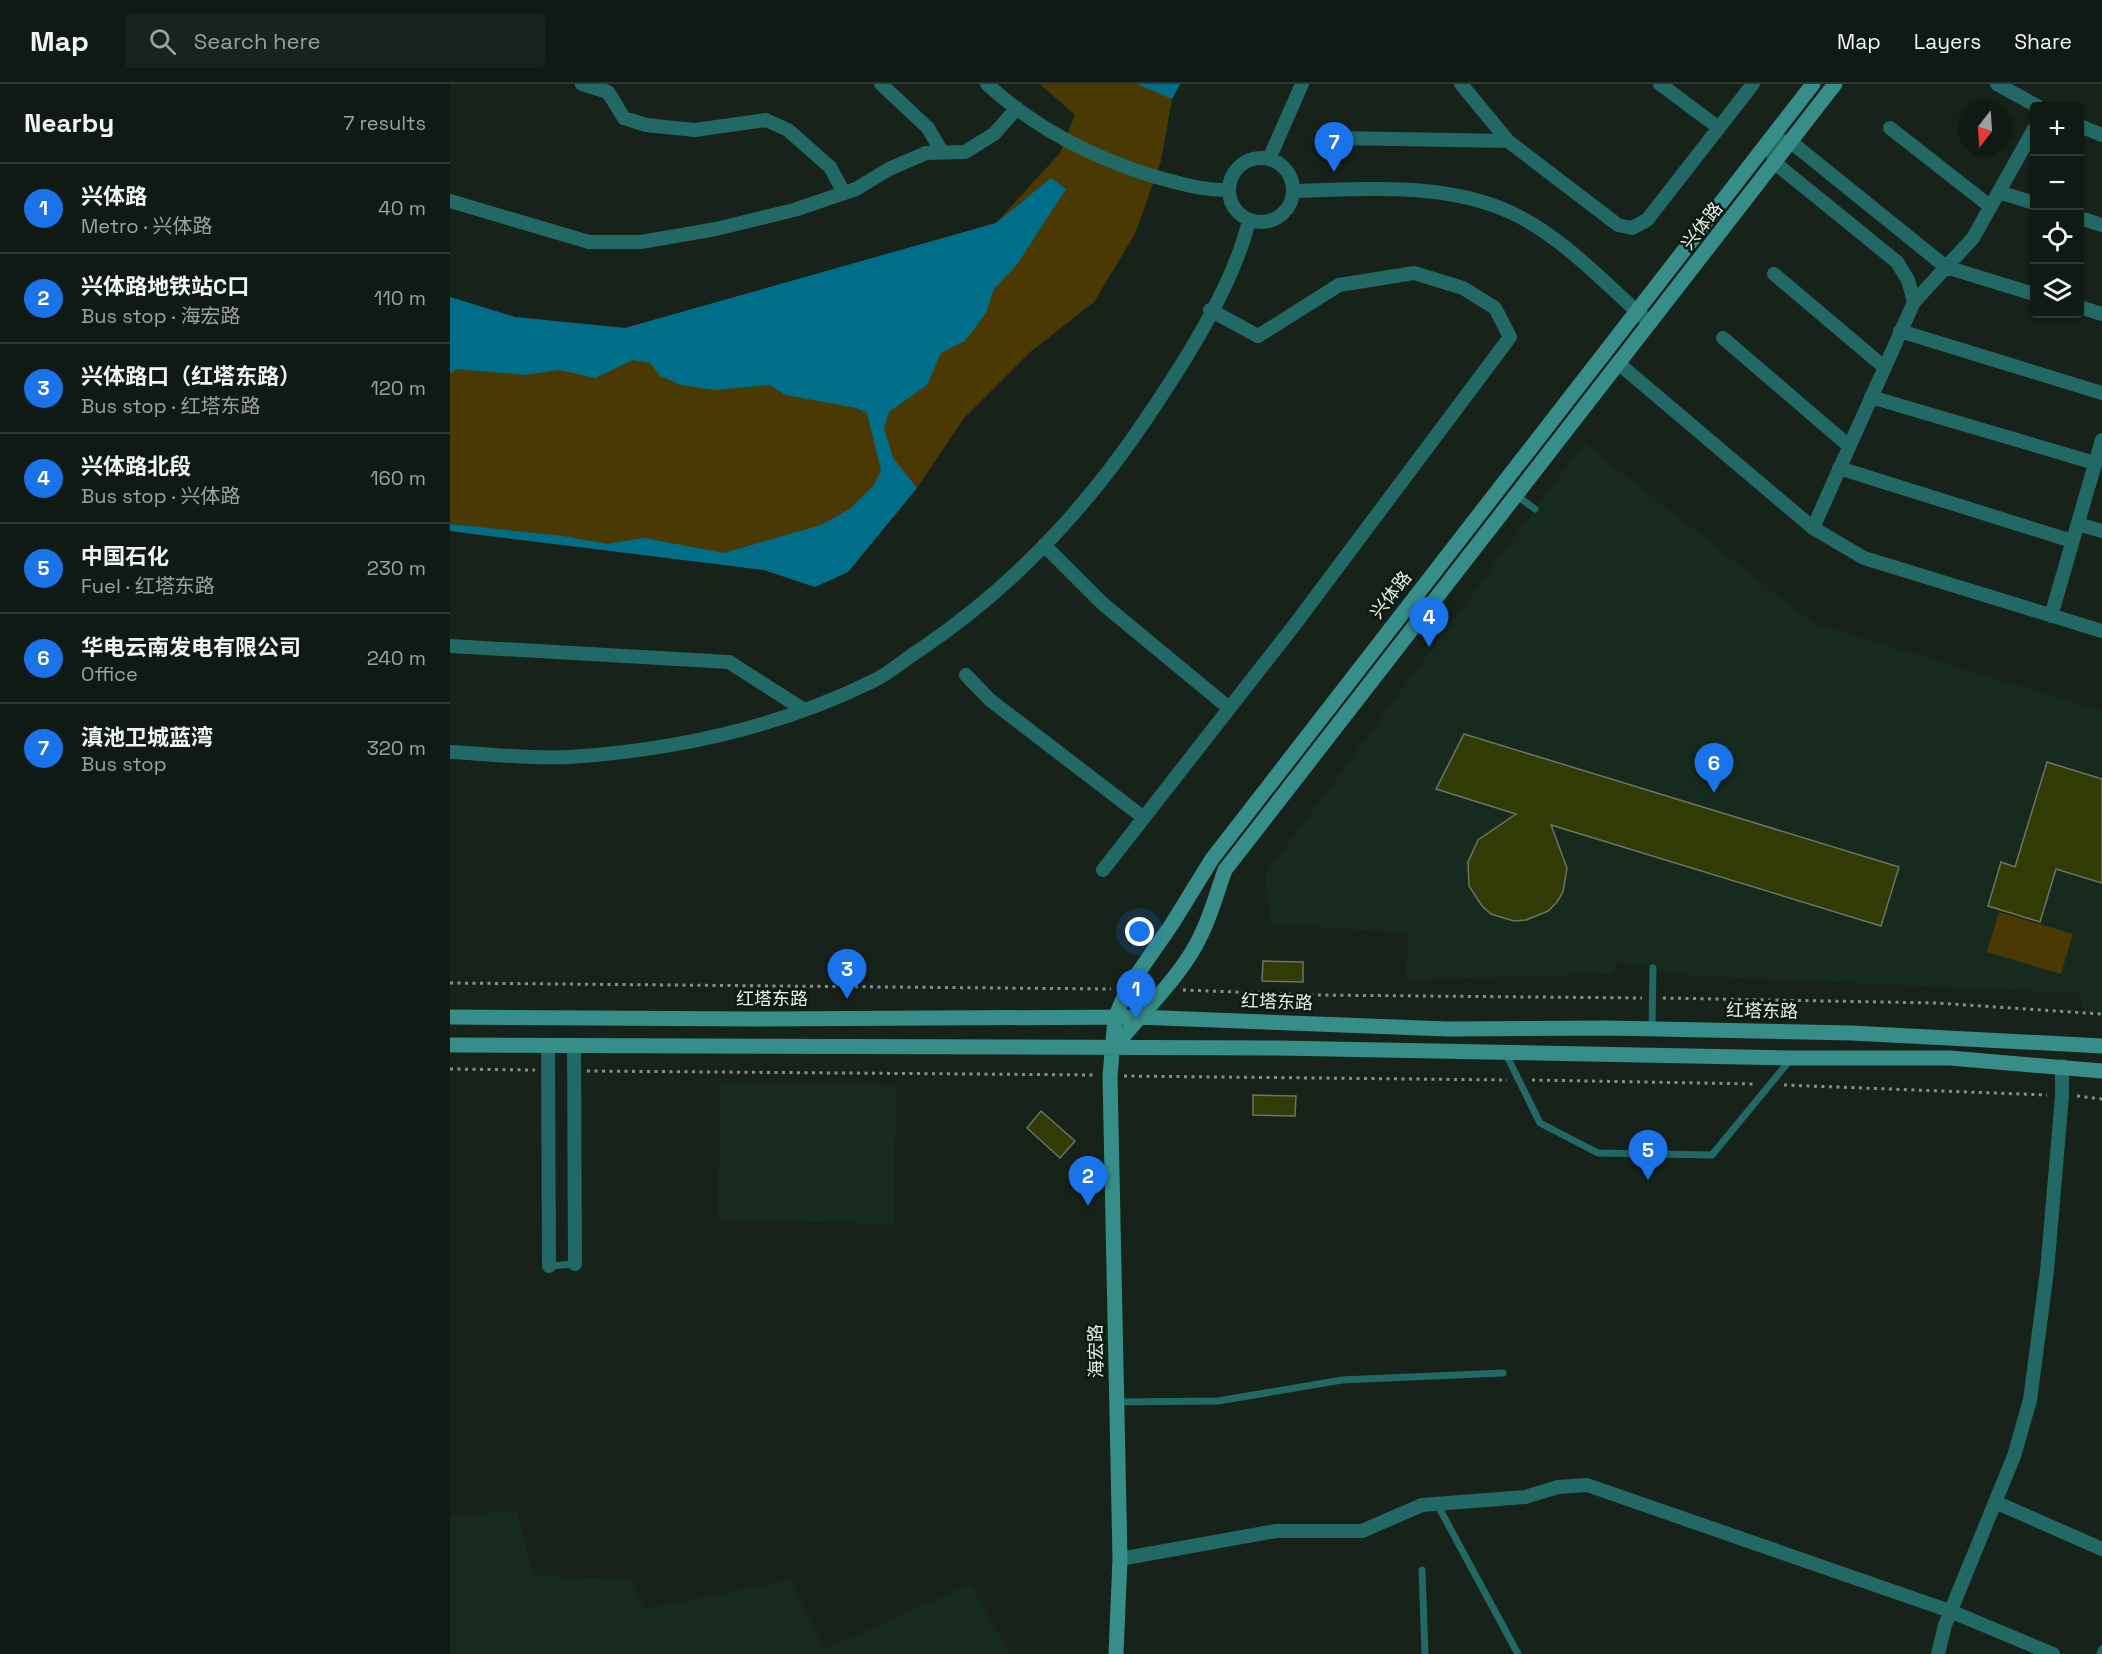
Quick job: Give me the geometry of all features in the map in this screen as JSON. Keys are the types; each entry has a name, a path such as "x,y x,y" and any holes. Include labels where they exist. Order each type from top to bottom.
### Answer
{"main road":[{"name":"兴体路","path":"1114,1048 1114,1018 1127,989 1172,924 1212,859 1813,84"},
{"name":"兴体路","path":"1114,1048 1137,1017 1164,990 1201,937 1225,870 1835,84"},
{"path":"1501,484 1515,495"},
{"name":"红塔东路","path":"450,1017 1137,1017 1447,1029 1652,1028 1852,1033 2102,1046"},
{"path":"450,1045 1114,1048 1792,1058 1950,1058 2102,1071"},
{"name":"海宏路","path":"1114,1048 1110,1076 1120,1559 1116,1654"}],"street":[{"path":"582,84 608,92 624,118 646,125 695,130 766,120 788,130 830,167 844,193"},
{"path":"880,84 928,128 942,152"},
{"path":"987,84 1017,108 1073,146 1116,165 1202,190 1228,190"},
{"path":"1269,159 1302,84"},
{"path":"1461,84 1508,141 1618,225 1632,228 1647,220 1753,84"},
{"path":"1660,84 1719,128"},
{"path":"1997,84 2030,102"},
{"path":"450,201 589,242 641,242 716,229 794,210 844,193 926,153 965,152 994,134 1017,108"},
{"path":"1890,128 1990,207"},
{"path":"2084,128 2102,135"},
{"path":"1813,528 1914,302 1973,238 2030,136"},
{"path":"1338,138 1508,141"},
{"path":"1914,302 1908,280 1897,262 1775,163 1770,140 1791,142 1946,267 2030,293"},
{"path":"1269,159 1286,170 1293,191 1290,204 1284,213 1274,219 1260,222 1249,220 1234,208 1228,190 1231,177 1249,160 1269,159"},
{"path":"1293,191 1381,189 1459,195 1511,213 1556,241 1650,323"},
{"path":"1999,192 2030,202"},
{"path":"450,752 568,757 654,747 788,717 875,680 931,642 1023,569 1115,466 1170,384 1243,246 1249,220"},
{"path":"2084,220 2102,225"},
{"path":"1103,870 1229,708 1510,337 1496,308 1463,288 1414,273 1339,285 1258,336 1210,310"},
{"path":"1774,274 1884,367"},
{"path":"2084,309 2102,314"},
{"path":"1900,331 2102,393"},
{"path":"1723,338 1849,446"},
{"path":"1618,363 1813,528 1864,558 2102,631"},
{"path":"1870,397 2095,463"},
{"path":"2051,616 2101,445"},
{"path":"1839,468 2073,541"},
{"path":"2078,524 2102,531"},
{"path":"1044,545 1103,604 1229,708"},
{"path":"450,646 729,662 804,710"},
{"path":"966,675 990,700 1144,818"},
{"path":"574,1045 575,1264"},
{"path":"548,1046 549,1266"},
{"path":"1938,1654 1950,1611 2014,1456 2030,1400 2048,1271 2062,1096 2061,1066"},
{"path":"1120,1559 1276,1531 1362,1531 1422,1505 1525,1497 1558,1487 1587,1485 1950,1611 2053,1654"},
{"path":"1995,1502 2102,1549"}],"lane":[{"path":"1515,495 1535,509"},
{"path":"1652,1028 1653,968"},
{"path":"1505,1052 1540,1123 1598,1153 1712,1155 1767,1085 1792,1058"},
{"path":"549,1266 575,1264"},
{"path":"1117,1402 1218,1401 1342,1380 1503,1373"},
{"path":"1437,1504 1518,1654"},
{"path":"1422,1569 1425,1654"},
{"path":"2100,1654 2102,1649"}],"path":[{"path":"450,982 1127,989"},
{"path":"1164,990 1313,995 1936,1003 2102,1014"},
{"path":"450,1069 548,1070"},
{"path":"574,1070 1517,1080 1767,1085 2102,1099"}],"shaded area":[{"path":"1040,84 1180,84 1172,99 1161,161 1135,234 1094,302 1029,353 964,418 917,488 848,572 815,587 764,570 450,531 450,297 515,317 625,328 996,223 1060,153 1075,115"},
{"path":"1584,443 1813,623 2102,711 2102,1014 2084,1012 2080,993 1692,976 1617,962 1614,974 1406,980 1408,933 1271,924 1265,875"},
{"path":"1999,912 2073,934 2061,974 1987,952"},
{"path":"720,1082 896,1085 894,1224 718,1220"},
{"path":"516,1510 534,1576 631,1579 645,1609 791,1580 825,1649 970,1584 1010,1654 450,1654 450,1517"}],"water":[{"path":"1137,84 1180,84 1172,99"},
{"path":"1051,178 1066,189 1016,266 994,289 986,313 965,341 941,353 927,385 889,412 884,428 893,458 917,488 848,572 815,587 764,570 450,531 450,524 563,536 607,544 644,538 724,553 821,525 851,508 874,485 881,470 867,413 856,408 786,395 769,385 715,390 681,385 660,376 650,363 633,360 595,378 559,370 524,375 456,369 450,374 450,297 515,317 625,328 996,223"}],"building":[{"path":"1464,734 1899,867 1881,926 1551,825 1567,868 1563,892 1557,902 1548,911 1526,920 1514,921 1491,914 1482,906 1469,886 1468,862 1478,840 1516,814 1436,789"},
{"path":"2047,762 2102,779 2102,883 2056,869 2040,922 1988,906 2001,862 2015,867"},
{"path":"1263,961 1303,962 1303,982 1262,981"},
{"path":"1253,1095 1296,1096 1295,1116 1253,1115"},
{"path":"1041,1111 1075,1141 1060,1158 1027,1128"}],"place":[{"name":"滇池卫城蓝湾","path":"1334,172"},
{"name":"兴体路北段","path":"1429,647"},
{"name":"华电云南发电有限公司","path":"1714,793"},
{"name":"兴体路口（红塔东路）","path":"847,999"},
{"name":"兴体路","path":"1136,1019"},
{"name":"中国石化","path":"1648,1180"},
{"name":"兴体路地铁站C口","path":"1088,1206"}]}
